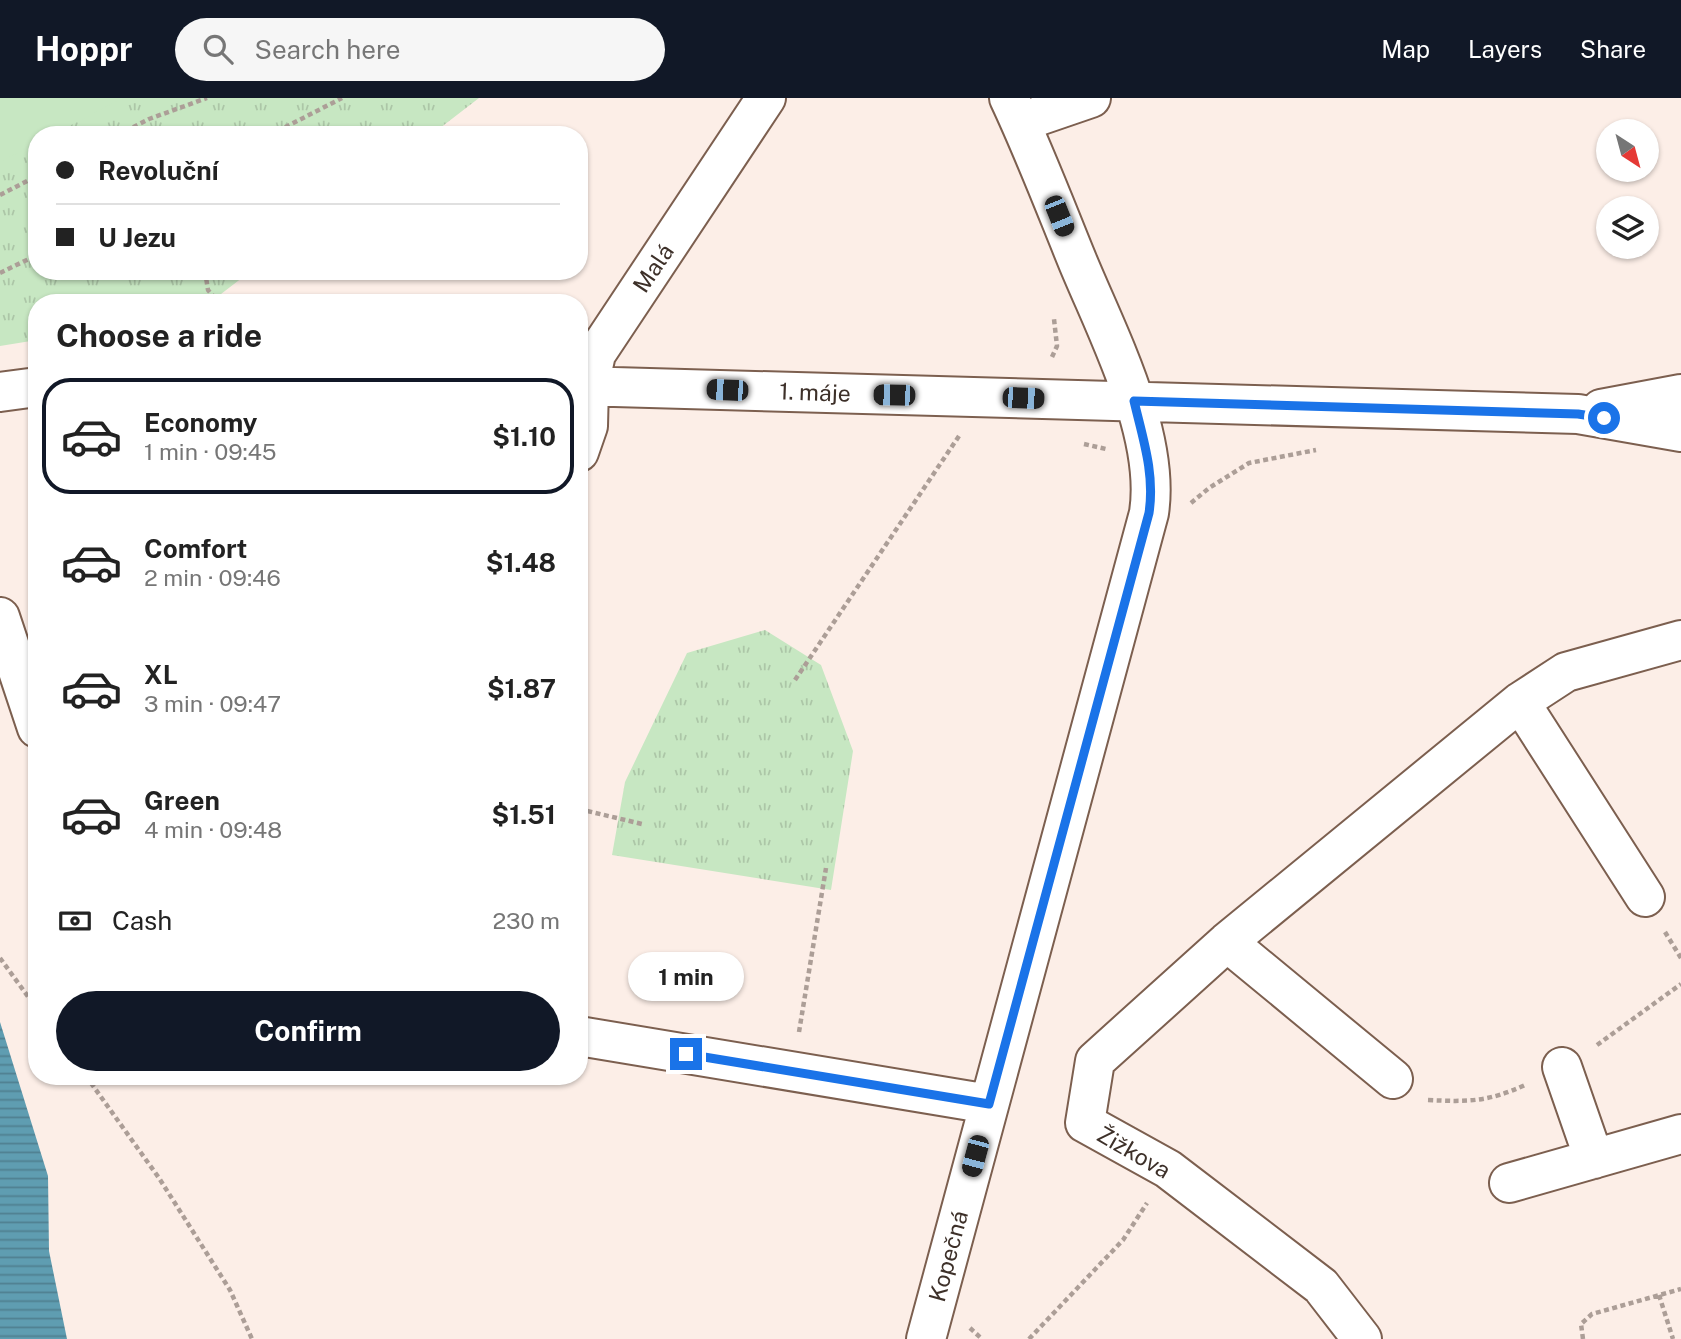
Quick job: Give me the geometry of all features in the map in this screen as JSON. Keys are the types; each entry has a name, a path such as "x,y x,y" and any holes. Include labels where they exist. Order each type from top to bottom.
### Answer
{"street":[{"name":"Malá","path":"588,375 596,354 766,98"},
{"path":"1015,110 1091,98"},
{"name":"Kopečná","path":"926,1339 989,1104 1021,1025 1152,494 1151,470 1134,401 1015,110"},
{"name":"1. máje","path":"588,386 1578,414"},
{"path":"0,392 28,388"},
{"path":"1578,414 1681,394"},
{"path":"1578,414 1681,432"},
{"path":"0,617 28,701"},
{"path":"1392,1079 1227,942 1520,702 1566,672 1681,640"},
{"path":"1520,702 1645,897"},
{"name":"Žižkova","path":"1227,942 1095,1061 1085,1123 1168,1170 1321,1286 1362,1339"},
{"path":"588,1037 989,1104"},
{"path":"1562,1067 1594,1159"},
{"path":"1510,1183 1681,1134"}],"path":[{"path":"135,126 208,98"},
{"path":"288,126 342,98"},
{"path":"0,195 28,181"},
{"path":"0,274 28,259"},
{"path":"1052,358 1057,346 1056,322"},
{"path":"795,680 959,436 977,397"},
{"path":"1189,505 1209,488 1249,463 1315,450 1328,450"},
{"path":"588,811 642,824"},
{"path":"793,1071 826,869"},
{"path":"0,958 28,997"},
{"path":"1392,1079 1423,1099 1475,1102 1504,1094 1562,1067 1681,984"},
{"path":"92,1085 181,1211 230,1290 251,1339"},
{"path":"1029,1339 1123,1240 1168,1170"},
{"path":"1583,1339 1581,1324 1592,1314 1681,1289"},
{"path":"1659,1295 1673,1339"},
{"path":"969,1327 982,1339"}],"green space":[{"path":"0,98 479,98 443,126 28,126 28,280 239,280 221,294 28,294 28,341 0,346"},
{"path":"0,98 123,98 69,126 28,126 28,148 0,162"},
{"path":"765,630 821,665 853,751 831,890 612,855 625,782 687,653"}],"water":[{"path":"0,1022 48,1176 49,1251 67,1339 0,1339"}],"route":[{"path":"686,1054 989,1104 1149,513 1152,494 1151,470 1134,401 1578,414 1604,418"}]}
